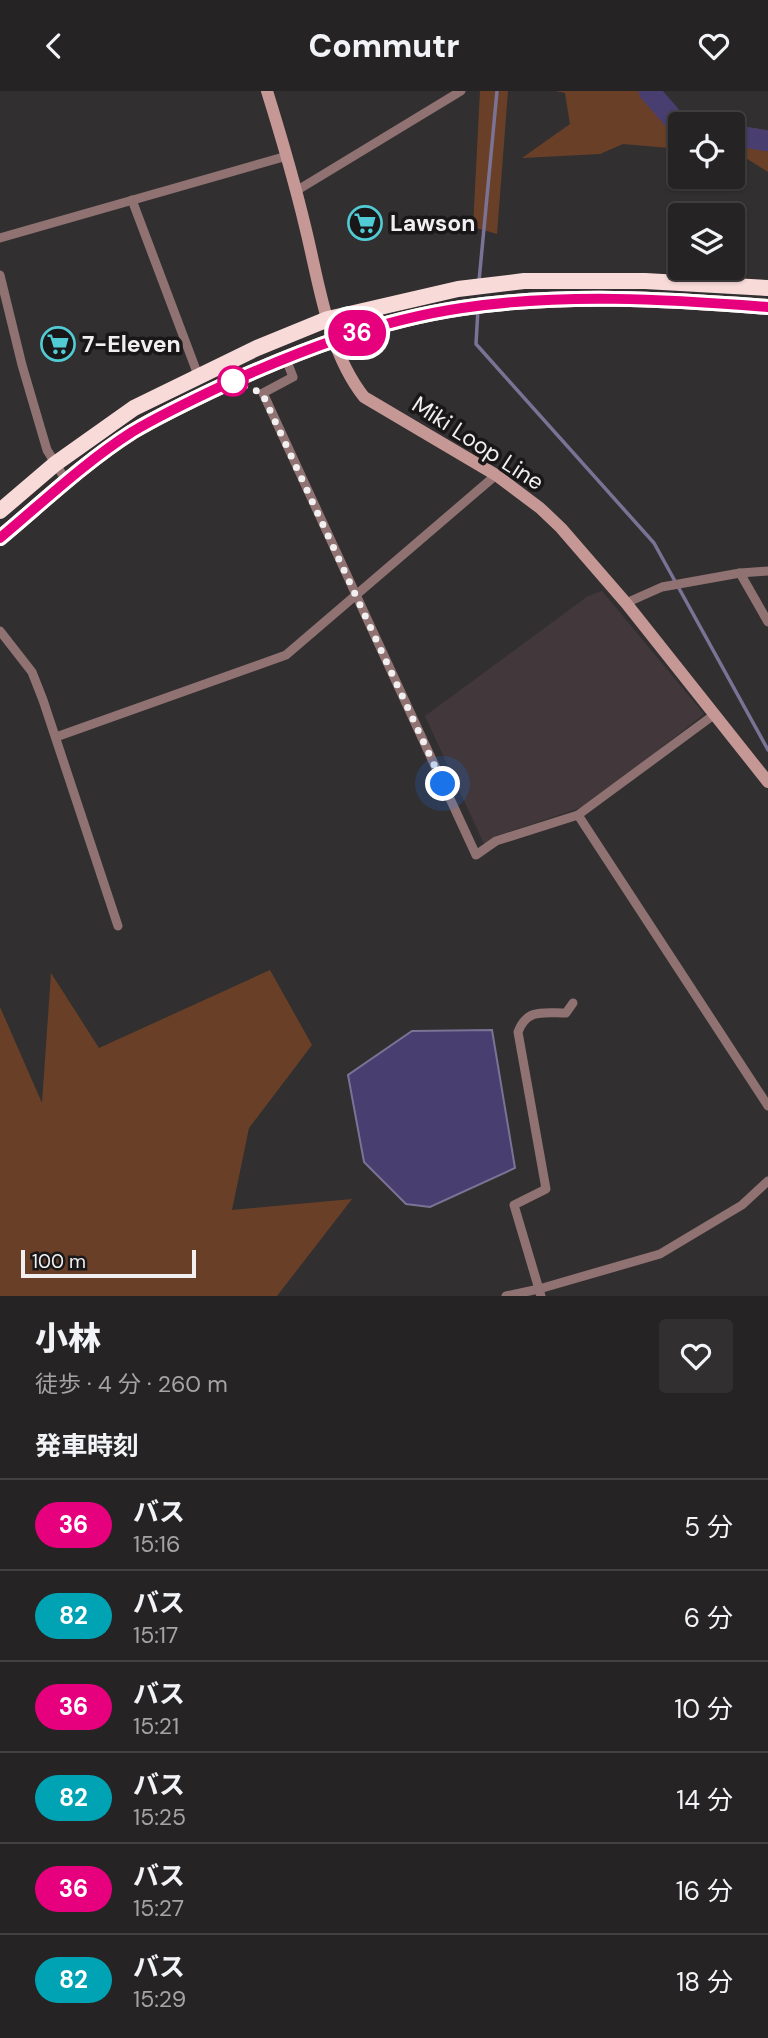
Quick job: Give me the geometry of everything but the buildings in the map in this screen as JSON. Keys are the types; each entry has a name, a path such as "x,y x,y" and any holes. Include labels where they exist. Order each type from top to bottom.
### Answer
{"highway":[{"path":"0,512 55,464 134,408 198,375 328,319 458,289 524,281 645,281 768,288"},
{"path":"0,538 104,452 163,415 286,359 335,340 398,321 462,308 589,299 768,307"}],"main road":[{"name":"Miki Loop Line","path":"267,91 287,156 328,319 344,366 364,397 496,475 540,508 561,528 626,603 768,782"}],"street":[{"path":"296,191 461,91"},
{"path":"0,238 287,156"},
{"path":"132,200 198,375"},
{"path":"0,275 47,450 67,482"},
{"path":"286,359 293,377 262,393 476,855 496,841 578,815 715,714"},
{"path":"56,737 286,655 496,475"},
{"path":"626,603 662,587 740,573 768,571"},
{"path":"740,573 768,622"},
{"path":"0,631 32,672 118,926"},
{"path":"578,815 768,1106"},
{"path":"540,1293 514,1205 546,1189 518,1032 522,1021 532,1014 566,1013 573,1003"},
{"path":"506,1296 540,1293 660,1254 742,1205 768,1181"}],"shaded area":[{"path":"480,91 508,91 497,234 473,227"},
{"path":"556,91 652,91 669,112 668,148 623,144 600,154 522,158 570,124 565,93"},
{"path":"756,128 768,132 768,172 745,158 745,131"},
{"path":"602,591 704,714 589,805 496,836 485,846 425,716 588,596"},
{"path":"270,970 312,1045 249,1128 232,1210 352,1199 277,1296 0,1296 0,1007 42,1103 51,973 99,1048"},
{"path":"492,1030 515,1168 430,1207 406,1204 364,1162 348,1075 412,1031"}],"waterway":[{"path":"479,281 497,91"},
{"path":"649,91 668,113"},
{"path":"745,137 768,141"},
{"path":"478,309 476,344 654,543 768,750"}],"bus line":[{"name":"36","path":"0,538 104,452 163,415 257,370 335,340 398,321 462,308 589,299 768,307"}],"place":[{"name":"Lawson","path":"365,223"},
{"name":"7-Eleven","path":"58,344"}],"route":[{"path":"233,381 262,393 443,784"}]}
